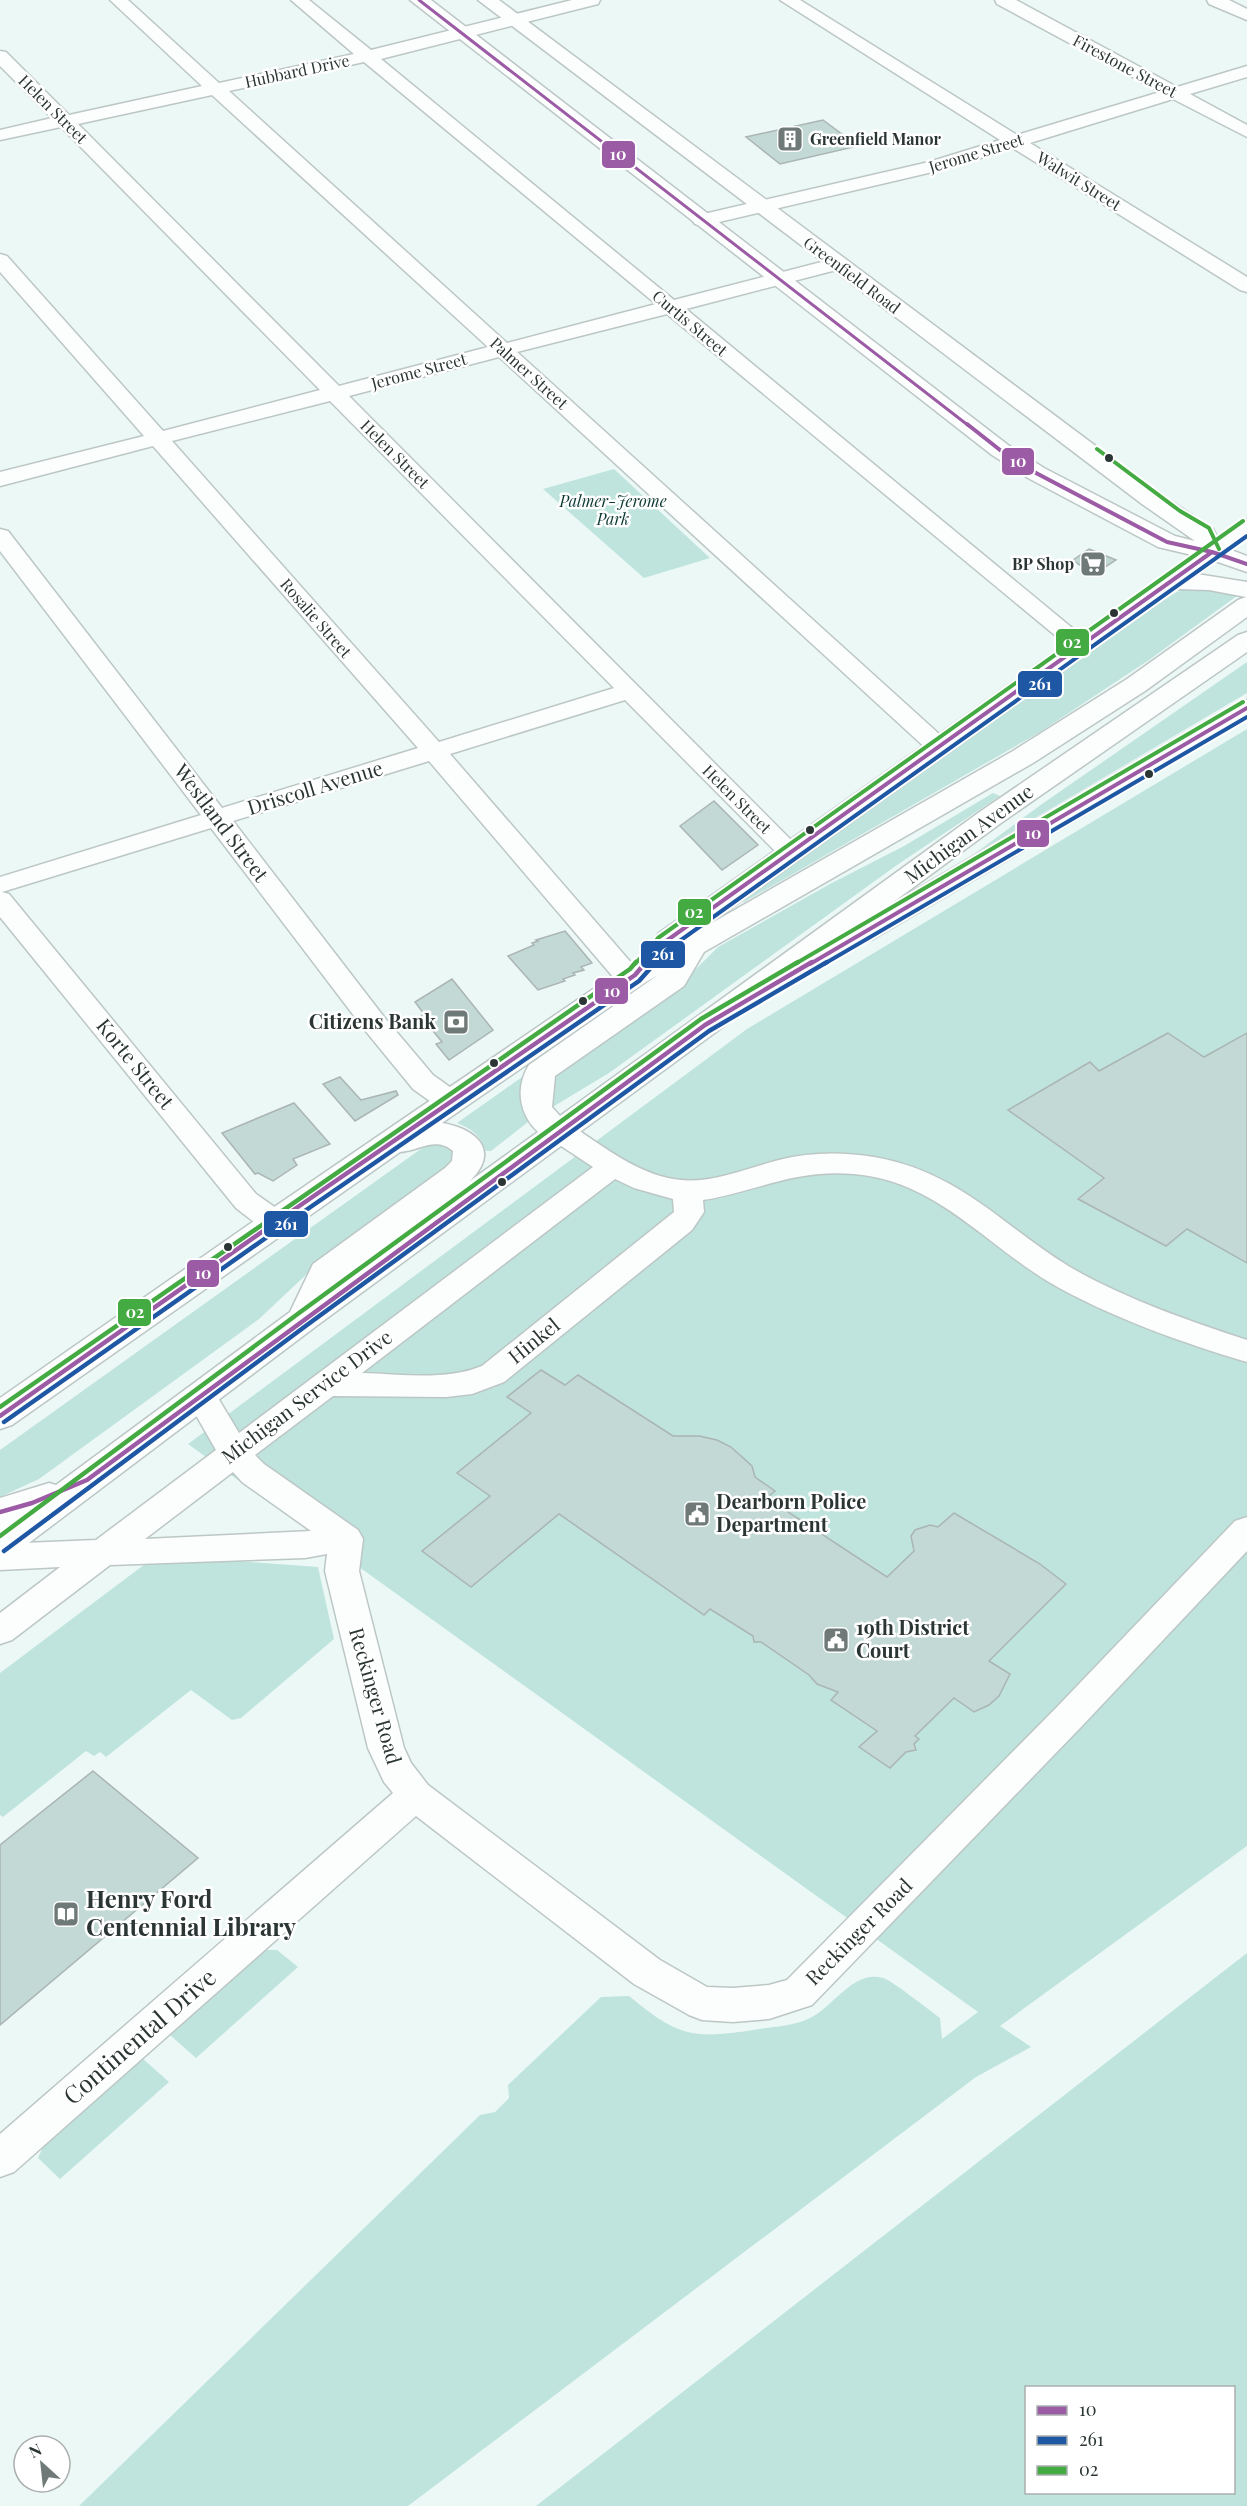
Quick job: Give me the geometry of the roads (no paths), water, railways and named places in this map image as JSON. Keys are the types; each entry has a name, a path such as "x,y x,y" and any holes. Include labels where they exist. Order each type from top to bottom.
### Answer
{"main road":[{"path":"419,0 975,432 1036,473 1167,542 1212,552 1242,563"},
{"name":"Greenfield Road","path":"487,0 1176,518 1204,534 1212,552"},
{"path":"1096,506 1119,510 1135,508 1151,499"},
{"path":"633,977 662,944 1247,527"},
{"path":"1172,581 1209,582 1247,590"},
{"name":"Michigan Avenue","path":"0,1416 276,1221 633,977 694,946 1023,757 1136,685 1247,605"},
{"name":"Michigan Avenue","path":"0,1545 303,1319 991,817 1247,640"},
{"path":"705,1025 1247,708"},
{"path":"559,1131 542,1120 536,1107 540,1072 674,979 694,946"},
{"path":"303,1319 325,1272 456,1176 468,1163 470,1154 465,1144 445,1134 415,1137 384,1148"},
{"path":"0,1512 32,1503 87,1480"}],"street":[{"name":"Palmer Street","path":"118,0 939,747"},
{"name":"Curtis Street","path":"299,0 1082,646"},
{"name":"Hubbard Drive","path":"0,135 367,56 592,0"},
{"name":"Walwit Street","path":"788,0 1247,286"},
{"name":"Firestone Street","path":"1003,0 1247,132"},
{"path":"1215,0 1247,15"},
{"name":"Helen Street","path":"0,56 790,852"},
{"name":"Jerome Street","path":"702,220 934,166 1247,71"},
{"name":"Rosalie Street","path":"0,260 633,977"},
{"name":"Jerome Street","path":"0,479 837,264"},
{"name":"Westland Street","path":"0,536 374,1023 423,1082 451,1101"},
{"name":"Driscoll Avenue","path":"0,885 630,691"},
{"name":"Korte Street","path":"0,900 246,1201 276,1221"},
{"path":"559,1131 638,1178 682,1190 711,1190 781,1168 806,1165 849,1164 898,1172 931,1186 979,1216 1051,1268 1101,1296 1194,1334 1247,1351"},
{"name":"Michigan Service Drive","path":"0,1631 615,1165"},
{"name":"Hinkel","path":"324,1384 446,1386 479,1381 493,1374 682,1222 688,1212 682,1190"},
{"path":"201,1395 234,1453 253,1473 346,1539"},
{"name":"Reckinger Road","path":"346,1539 342,1571 386,1748 396,1772 415,1795 647,1972 702,2003 733,2005 769,2002 800,1993 1070,1717 1247,1530"},
{"path":"0,1557 305,1545 346,1539"},
{"name":"Continental Drive","path":"0,2159 415,1795"}],"place":[{"name":"Greenfield Manor","path":"790,139"},
{"name":"BP Shop","path":"1093,564"},
{"name":"Citizens Bank","path":"456,1022"},
{"name":"Dearborn Police Department","path":"697,1514"},
{"name":"19th District Court","path":"836,1640"},
{"name":"Henry Ford Centennial Library","path":"66,1914"}],"park label":[{"name":"Palmer-Jerome Park","path":"613,510"}]}
